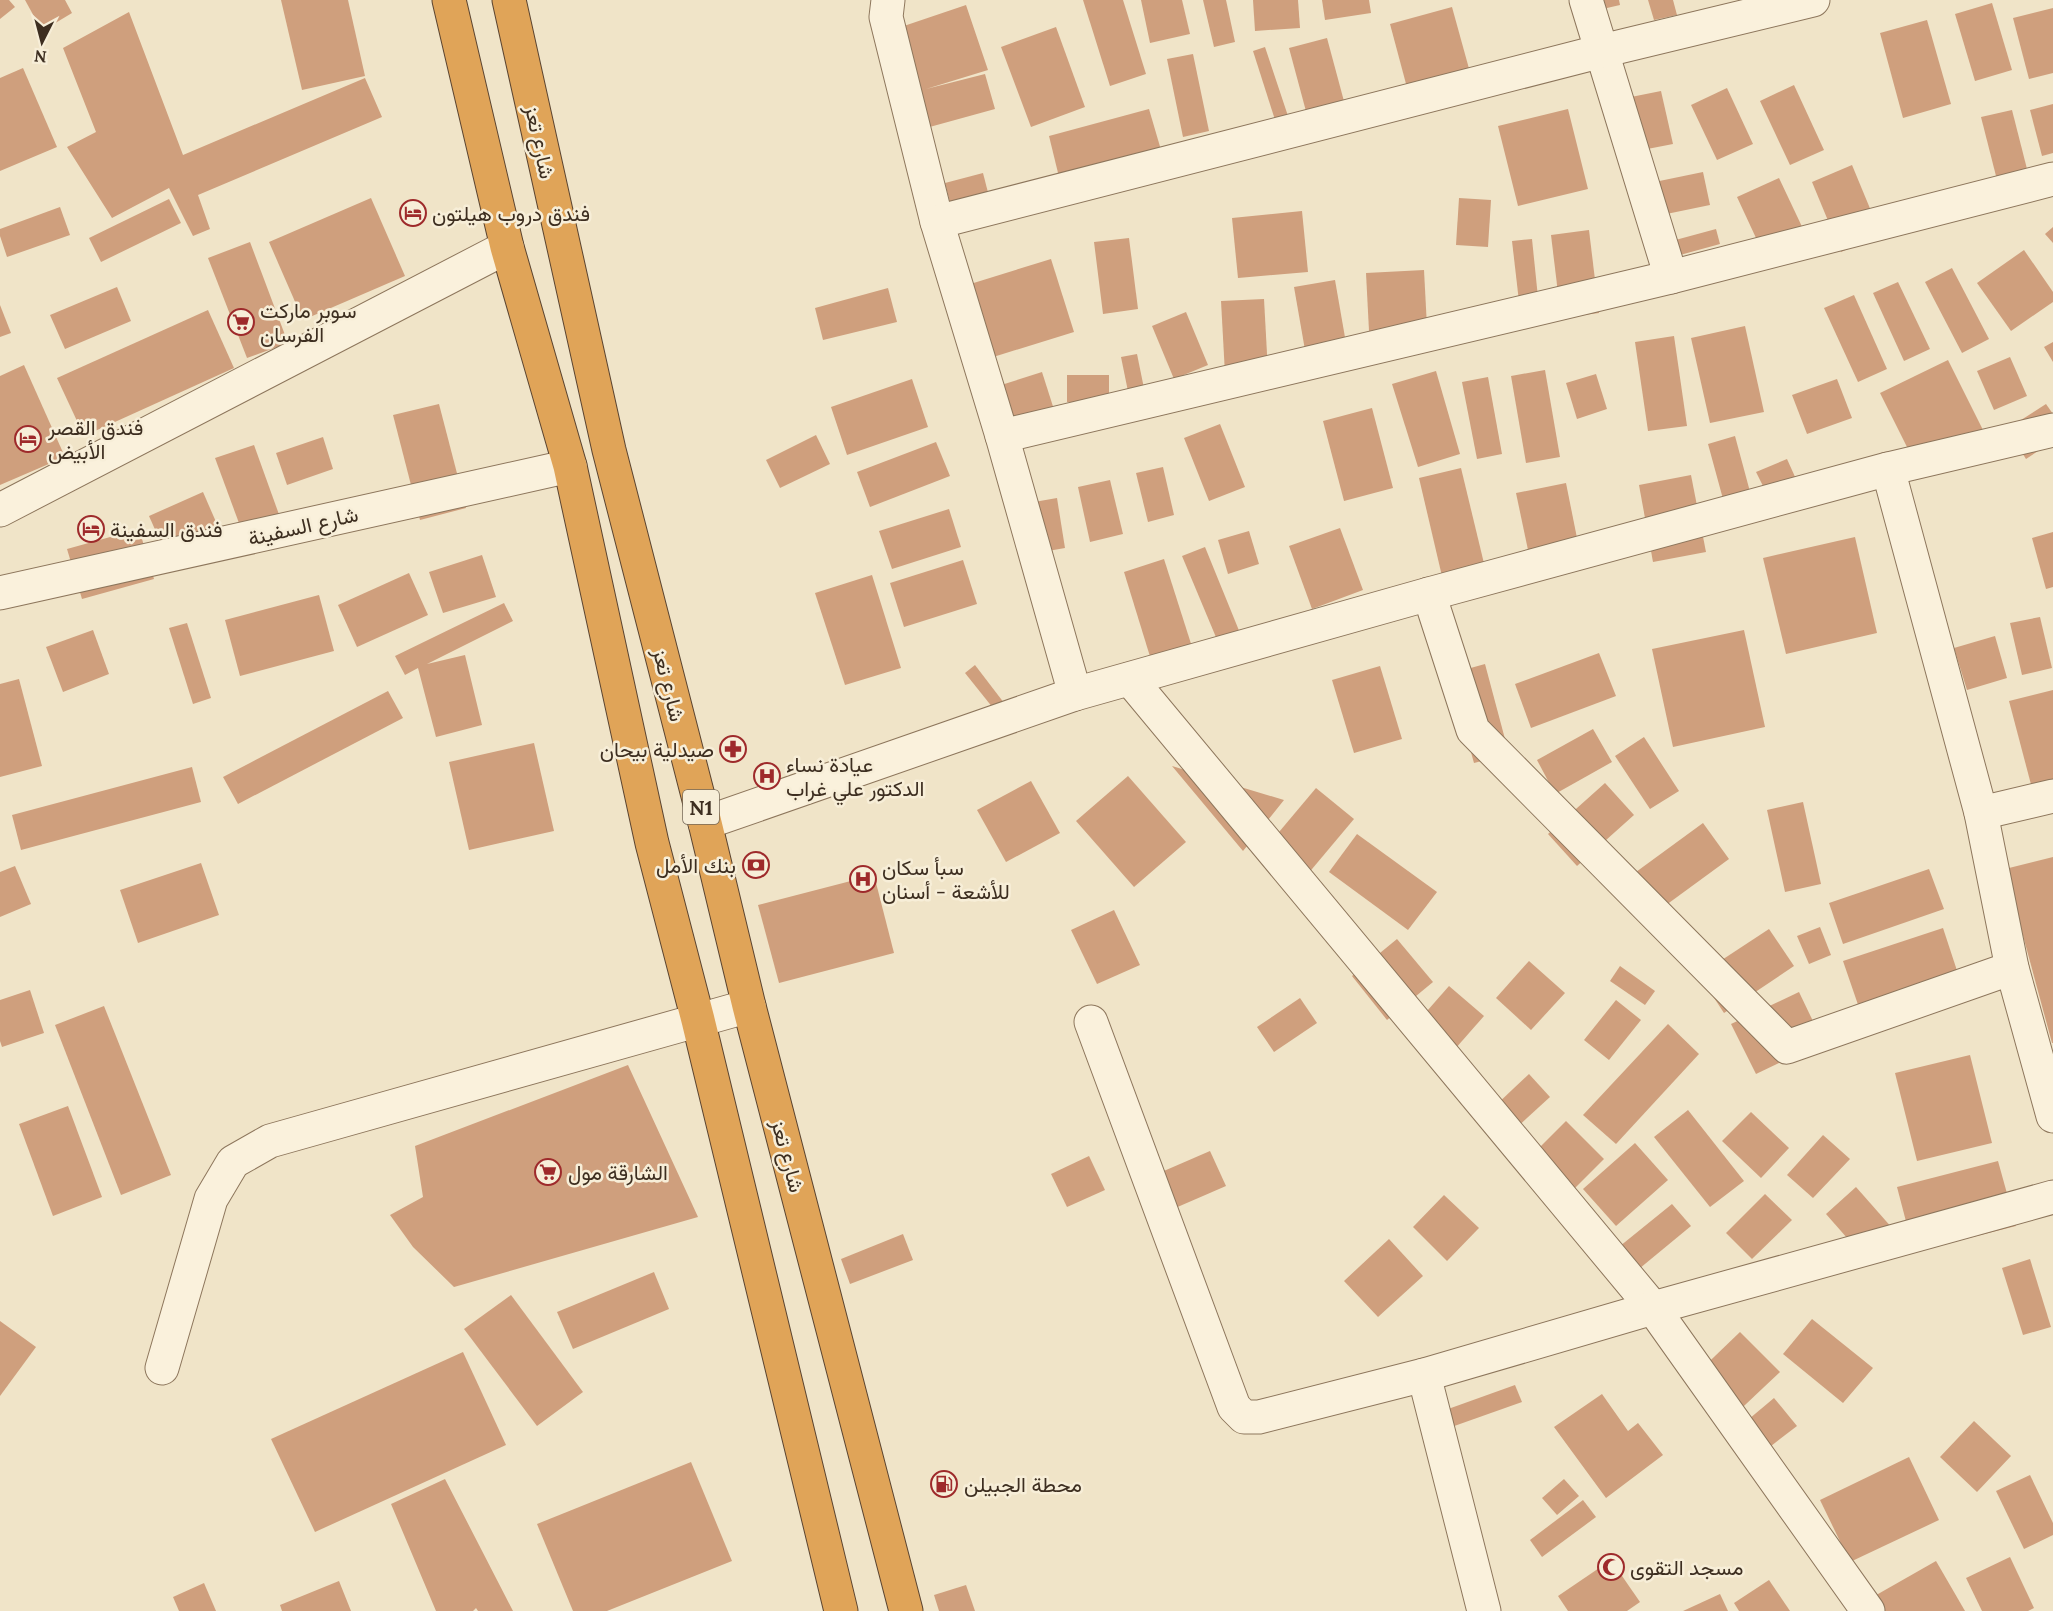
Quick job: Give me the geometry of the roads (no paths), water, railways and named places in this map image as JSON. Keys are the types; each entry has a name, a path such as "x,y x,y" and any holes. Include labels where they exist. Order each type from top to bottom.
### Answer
{"highway":[{"path":"449,0 507,247 570,466 652,843 698,1020 841,1611"},
{"name":"شارع تعز","path":"509,0 609,450 705,823 749,1006 906,1611"}],"street":[{"path":"888,0 886,17 938,222 1002,436 1075,694"},
{"path":"1586,0 1671,277"},
{"path":"938,222 1602,51 1813,0"},
{"path":"1002,436 1671,277 2053,179"},
{"path":"0,510 507,247"},
{"path":"705,823 1075,694 1429,594 1888,469 2053,430"},
{"name":"شارع السفينة","path":"0,593 570,466"},
{"path":"1888,469 1981,813 2012,968 2053,1116"},
{"path":"1429,594 1473,730 1787,1047 2012,968"},
{"path":"1130,679 1653,1308 1868,1611"},
{"path":"1981,813 2053,796"},
{"path":"162,1368 211,1199 233,1162 270,1141 749,1006"},
{"path":"1091,1022 1234,1407 1244,1417 1259,1417 1424,1375 1653,1308 2053,1197"},
{"path":"1424,1375 1484,1611"}],"place":[{"name":"فندق دروب هيلتون","path":"413,213"},
{"name":"سوبر ماركت الفرسان","path":"241,322"},
{"name":"فندق القصر الأبيض","path":"28,439"},
{"name":"فندق السفينة","path":"91,529"},
{"name":"صيدلية بيحان","path":"733,749"},
{"name":"عيادة نساء الدكتور علي غراب","path":"767,776"},
{"name":"بنك الأمل","path":"756,865"},
{"name":"سبأ سكان للأشعة - أسنان","path":"863,879"},
{"name":"الشارقة مول","path":"548,1172"},
{"name":"محطة الجبيلن","path":"944,1484"},
{"name":"مسجد التقوى","path":"1611,1567"}]}
